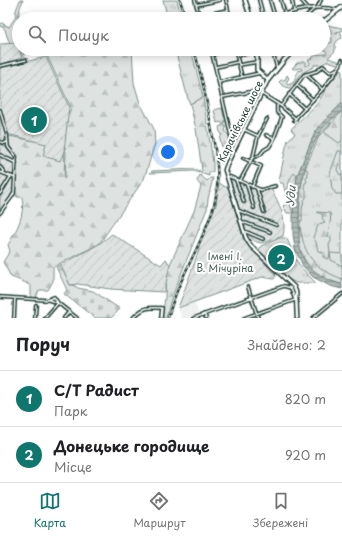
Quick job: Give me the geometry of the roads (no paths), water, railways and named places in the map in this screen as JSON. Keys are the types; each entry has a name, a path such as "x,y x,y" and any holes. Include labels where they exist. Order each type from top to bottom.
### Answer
{"main road":[{"path":"245,0 249,12"},
{"path":"330,16 342,7"},
{"path":"257,56 257,70 268,80"},
{"name":"Карачівське шосе","path":"289,56 268,80 261,92 226,167 227,176 246,239 251,246 296,290 296,300"},
{"path":"296,300 297,318"}],"street":[{"path":"195,0 198,12"},
{"path":"196,5 220,0"},
{"path":"221,12 228,10 226,0"},
{"path":"259,0 263,12"},
{"path":"270,0 273,12"},
{"path":"281,0 284,12"},
{"path":"292,0 294,11"},
{"path":"301,0 308,8"},
{"path":"311,12 317,7 321,0"},
{"path":"291,12 317,7 338,10"},
{"path":"213,56 232,140 236,143"},
{"path":"237,56 242,77"},
{"path":"274,56 277,69"},
{"path":"0,66 26,60"},
{"path":"223,97 255,91 261,92 277,103 295,120 334,76 341,66 342,60"},
{"path":"216,67 238,62"},
{"path":"239,65 257,62"},
{"path":"280,106 306,74 323,66 330,72 337,70"},
{"path":"219,82 260,73"},
{"path":"306,74 322,90"},
{"path":"297,85 313,100"},
{"path":"289,94 305,109"},
{"path":"252,160 269,147 274,139 282,117 277,112 277,103"},
{"path":"0,110 8,147 16,155 14,193 0,213"},
{"path":"240,182 252,160 258,136 267,119"},
{"path":"243,129 258,136"},
{"path":"266,135 274,139"},
{"path":"0,142 7,142"},
{"path":"0,154 16,163"},
{"path":"243,158 252,160 261,166 252,187"},
{"path":"0,167 15,180"},
{"path":"0,194 11,176"},
{"path":"227,176 257,189 263,190 274,186"},
{"path":"236,180 244,202"},
{"path":"247,185 254,208"},
{"path":"257,189 264,212"},
{"path":"237,210 276,225"},
{"path":"240,221 270,232"},
{"path":"244,231 263,239"},
{"path":"194,318 284,286 291,288 296,300 244,318"},
{"path":"248,287 258,318"},
{"path":"313,318 342,294"},
{"path":"0,297 49,300 58,303"},
{"path":"49,300 54,297 58,303 77,318"},
{"path":"14,318 15,298"},
{"path":"45,318 58,303"},
{"path":"35,318 36,305"},
{"path":"133,318 144,308 162,308 161,318"},
{"path":"64,318 69,312"},
{"path":"204,314 206,318"}],"railway":[{"path":"180,0 184,12"},
{"path":"168,318 172,303 204,233 216,195 217,166 215,146 206,97 196,56"}],"place":[{"name":"С/Т Радист","path":"34,120"},
{"name":"Донецьке городище","path":"281,258"}],"water label":[{"name":"Уди","path":"291,196"}],"park label":[{"name":"Імені І. В. Мічуріна","path":"225,262"}]}
